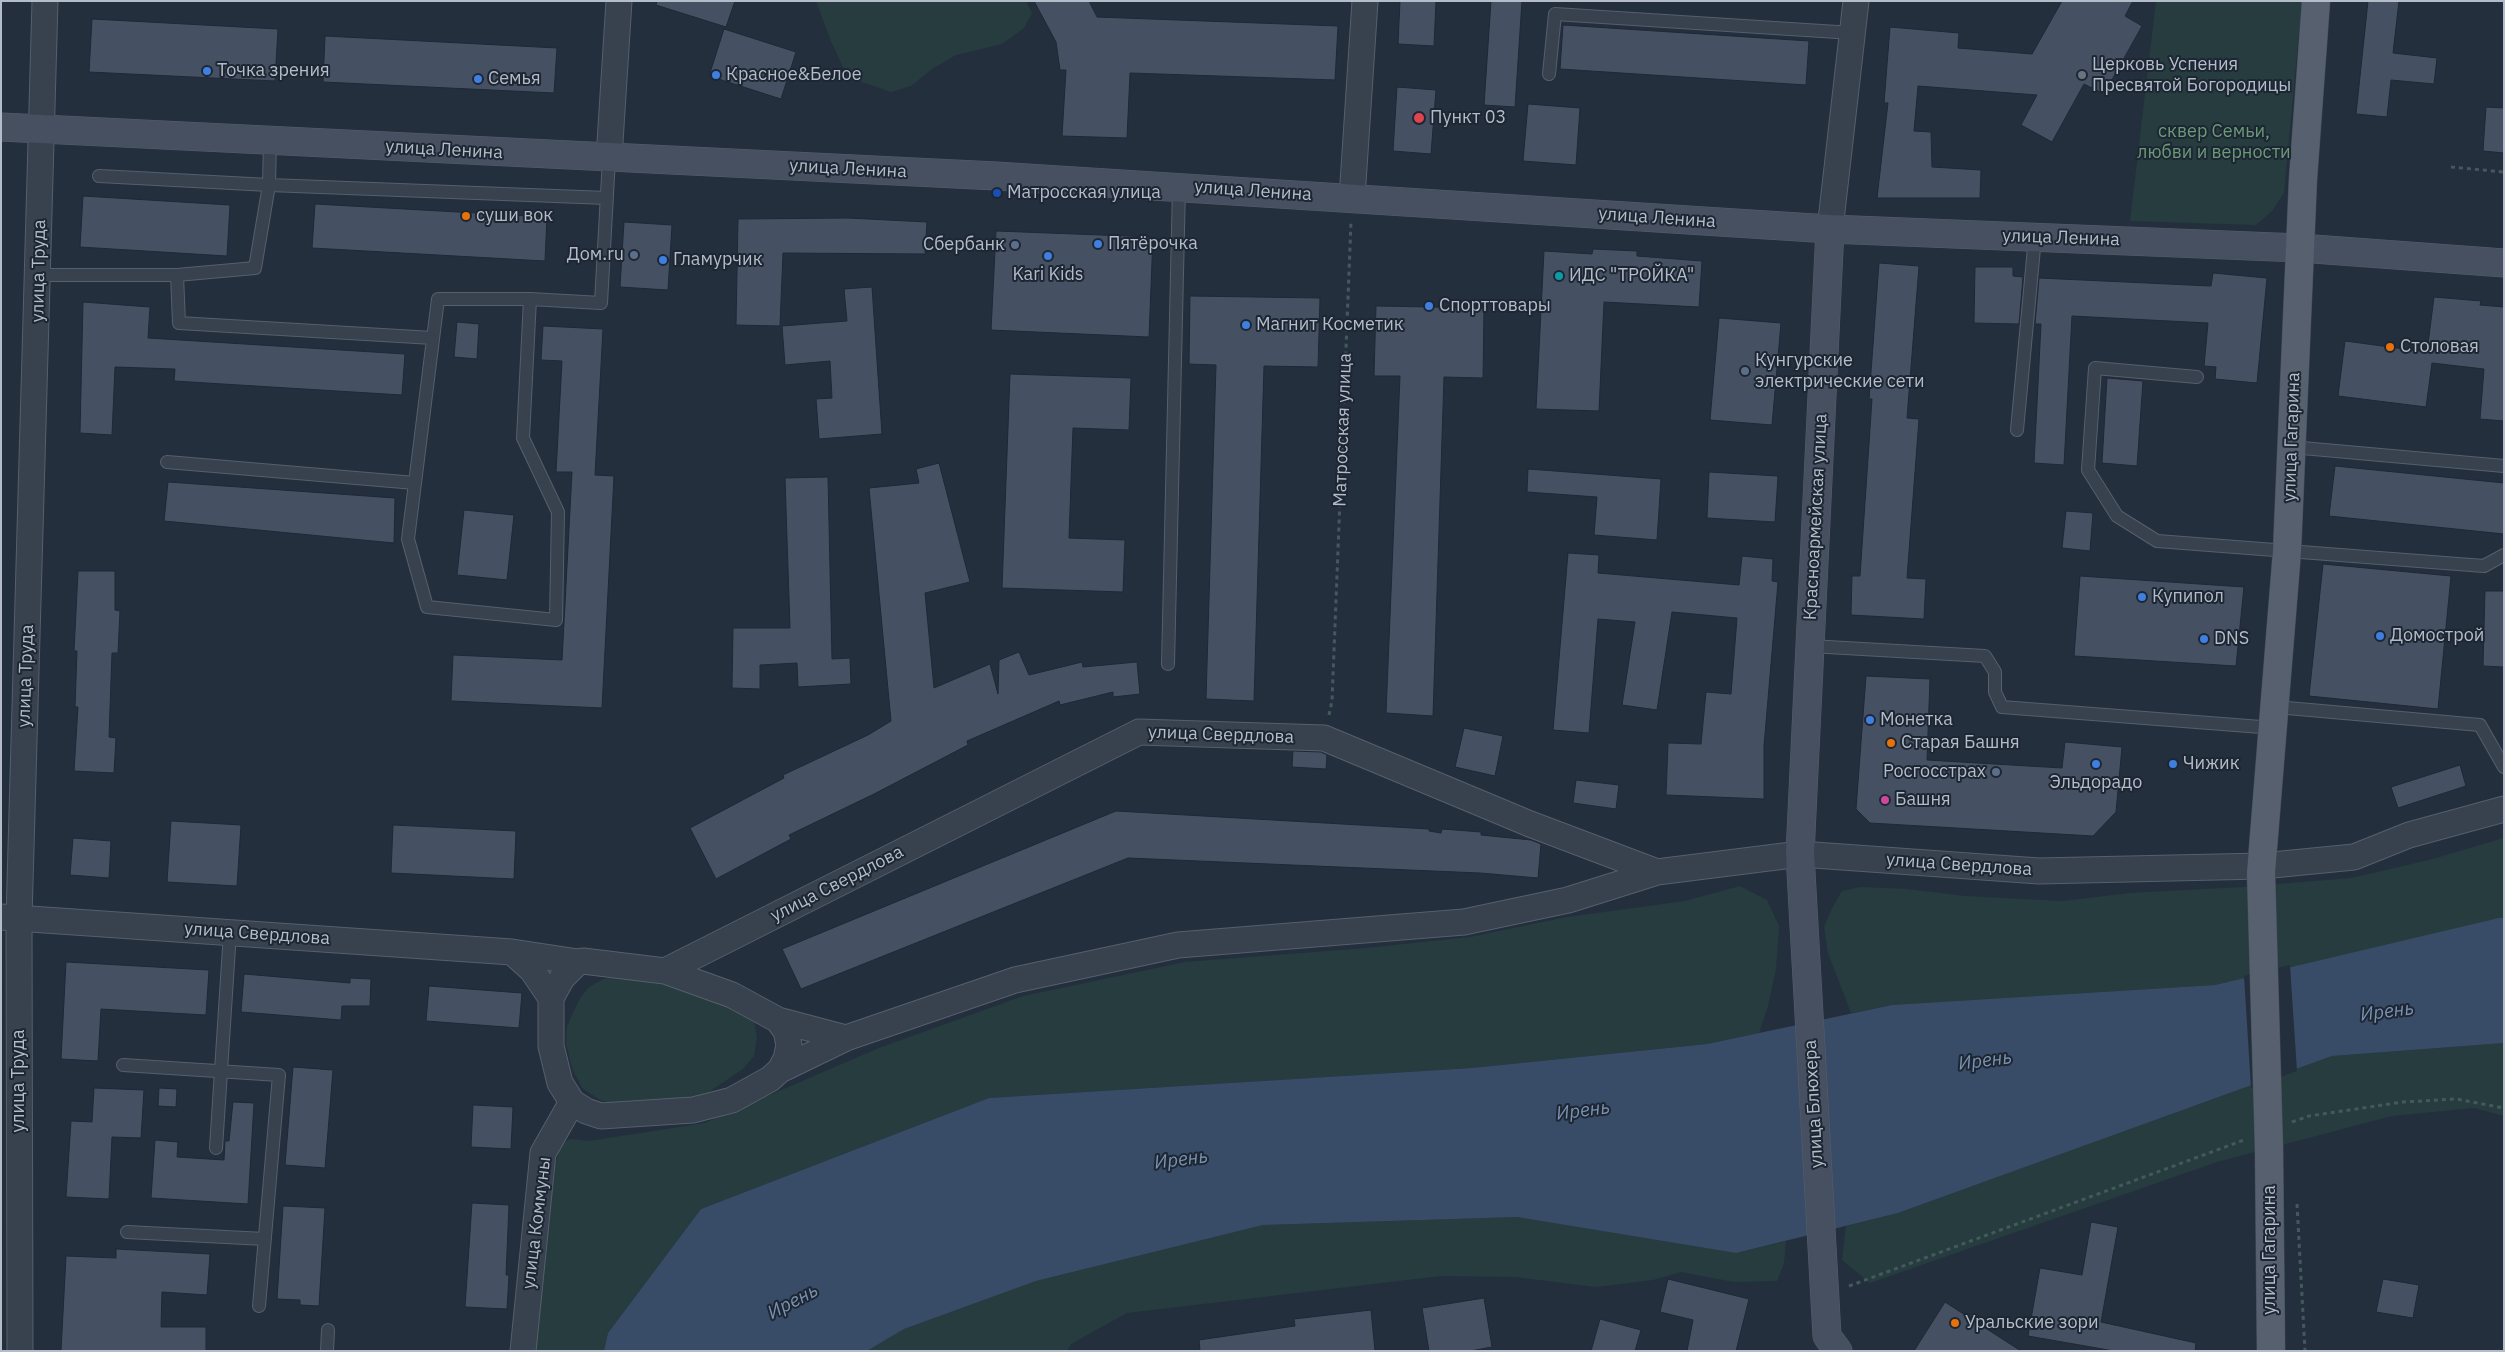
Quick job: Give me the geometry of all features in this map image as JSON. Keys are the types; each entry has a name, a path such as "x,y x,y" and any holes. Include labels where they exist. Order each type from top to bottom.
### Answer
{"main road":[{"name":"улица Гагарина","path":"2271,1351 2257,1144 2262,870 2287,552 2300,248 2316,1"}],"street":[{"name":"улица Труда","path":"20,1351 10,918 39,275 45,1"},
{"path":"609,158 619,1"},
{"path":"1352,198 1365,1"},
{"name":"Красноармейская улица","path":"1800,854 1830,229 1856,1"},
{"name":"улица Ленина","path":"1,127 996,176 1830,229 2300,248 2504,264"},
{"name":"улица Свердлова","path":"665,971 1139,732 1324,738 1530,824 1657,872"},
{"name":"улица Свердлова","path":"572,1102 586,1111 601,1116 693,1110 732,1100 770,1080 780,1070 846,1038 1015,980 1178,945 1464,922 1568,900 1657,872 1800,854 2039,872 2262,870 2354,857 2409,835 2504,809"},
{"name":"улица Блюхера","path":"1800,854 1827,1336 1838,1351"},
{"name":"улица Свердлова","path":"10,918 512,952 578,962 665,971 732,995 778,1020"},
{"path":"512,952 532,970 551,998"},
{"path":"572,1102 560,1083 551,1046 551,998 562,978 578,962"},
{"path":"778,1020 846,1038"},
{"path":"778,1020 786,1031 789,1045 786,1059 780,1070"},
{"name":"улица Коммуны","path":"523,1351 543,1153 572,1102"}],"lane":[{"path":"1549,74 1555,14 1853,33"},
{"path":"39,275 177,275 255,268 269,185 270,141"},
{"path":"530,299 523,438 558,512 556,620 427,607 408,539 438,299 530,299 601,303 609,158"},
{"path":"99,176 269,185 607,198"},
{"path":"1168,664 1179,187"},
{"path":"2017,430 2035,237"},
{"path":"177,275 179,324 433,338"},
{"path":"2197,377 2095,368 2088,470 2117,516 2157,541 2484,566 2504,555"},
{"path":"2291,447 2504,466"},
{"path":"167,462 415,483"},
{"path":"1810,646 1985,656 1995,672 1995,692 2002,707 2480,724 2504,767"},
{"path":"216,1148 230,932"},
{"path":"124,1065 279,1075 259,1306"},
{"path":"127,1232 264,1239"},
{"path":"328,1330 328,1351"}],"path":[{"path":"2451,166 2504,172"},
{"name":"Матросская улица","path":"1324,738 1332,701 1352,198"},
{"path":"2291,1123 2309,1116 2402,1102 2456,1099 2504,1108"},
{"path":"1824,1282 1841,1289 2257,1144"},
{"path":"2296,1198 2305,1351"}],"green space":[{"path":"816,1 1026,1 1032,13 1024,28 1002,44 956,55 932,69 911,86 891,92 859,81 843,67"},
{"name":"сквер Семьи, любви и верности","path":"2156,1 2302,1 2284,193 2272,211 2256,225 2130,221"},
{"path":"2504,838 2504,918 2215,985 1893,1005 1851,1013 1828,953 1824,927 1842,891 1860,887 1907,889 1965,896 2063,901 2129,893 2242,887 2351,878 2429,860"},
{"path":"1740,886 1767,900 1779,926 1776,969 1768,1006 1759,1033 1707,1044 1472,1068 989,1098 701,1209 608,1333 604,1351 533,1351 551,1180 561,1144 570,1139 589,1141 705,1123 879,1048 1023,996 1185,962 1366,948 1470,937 1567,917 1685,901"},
{"path":"617,977 695,989 754,1021 757,1037 754,1056 743,1069 706,1094 683,1102 617,1105 600,1100 582,1088 572,1068 566,1043 567,1026 579,1000 588,988 603,979"},
{"path":"2504,1043 2504,1116 2474,1108 2392,1116 2217,1162 1870,1283 1842,1260 1846,1226 1898,1213 2332,1056"},
{"path":"1517,1217 1736,1253 1786,1241 1784,1264 1777,1281 1734,1282 1681,1272 1653,1280 1596,1287 1515,1277 1441,1276 1127,1313 1071,1344 1067,1351 867,1351 904,1329 1036,1281 1263,1225"}],"water":[{"name":"Ирень","path":"2504,918 2504,1043 2332,1056 1898,1213 1736,1253 1517,1217 1263,1225 1036,1281 904,1329 867,1351 604,1351 608,1333 701,1209 989,1098 1472,1068 1707,1044 1892,1005 2215,985"}],"pier":[{"path":"2290,965 2297,1071 2251,1088 2244,976"}],"building":[{"path":"657,1 735,1 726,27 656,5"},
{"path":"1034,1 1089,1 1097,17 1338,26 1335,80 1130,73 1127,138 1062,136 1066,70 1060,70 1056,42"},
{"path":"1400,1 1436,1 1434,46 1398,44"},
{"path":"1491,1 1522,1 1515,107 1484,105"},
{"path":"2062,1 2133,1 2125,16 2142,26 2104,94 2084,84 2052,142 2021,125 2037,95 1918,86 1914,131 1931,132 1932,167 1981,170 1980,198 1877,198 1888,103 1884,103 1890,27 1959,33 1958,48 2032,54"},
{"path":"2368,1 2399,1 2393,53 2437,58 2434,84 2391,80 2387,117 2356,114"},
{"path":"92,19 278,29 275,81 89,72"},
{"path":"1563,25 1809,41 1806,85 1560,69"},
{"path":"724,29 796,52 781,99 709,76"},
{"path":"325,36 557,48 554,93 323,82"},
{"path":"1397,87 1436,90 1431,154 1393,151"},
{"path":"1528,104 1580,108 1576,165 1523,161"},
{"path":"2486,107 2504,108 2504,153 2483,151"},
{"path":"83,196 230,205 227,256 80,247"},
{"path":"315,204 547,217 545,261 312,248"},
{"path":"848,218 927,222 925,254 783,253 780,326 736,325 738,219"},
{"path":"624,222 672,225 668,290 620,287"},
{"path":"996,231 1153,237 1149,337 991,330"},
{"path":"1593,249 1637,251 1637,256 1702,261 1699,307 1604,302 1599,411 1536,409 1544,251 1592,254"},
{"path":"1879,263 1919,266 1907,418 1919,419 1907,578 1926,579 1924,619 1851,615 1852,576 1860,576 1872,399 1869,399"},
{"path":"1975,267 2013,267 2013,276 2023,277 2019,324 1974,323"},
{"path":"2213,273 2267,278 2257,383 2215,379 2216,367 2204,366 2208,323 2072,316 2064,465 2034,463 2041,324 2035,324 2039,278 2211,286"},
{"path":"872,287 882,434 819,439 816,399 832,398 830,361 785,365 782,326 847,321 844,289"},
{"path":"1190,296 1320,298 1318,367 1264,366 1254,701 1206,699 1216,365 1189,364"},
{"path":"2434,297 2481,301 2480,305 2504,307 2504,421 2480,419 2484,369 2432,363 2426,407 2338,396 2345,341 2427,352"},
{"path":"83,302 150,307 148,338 405,354 402,395 174,381 175,369 115,367 112,435 80,433"},
{"path":"1376,306 1484,308 1483,378 1444,377 1433,716 1386,713 1400,376 1374,376"},
{"name":"Кунгурские электрические сети","path":"1719,318 1781,323 1772,425 1710,420"},
{"path":"457,322 479,324 477,359 454,357"},
{"path":"543,326 603,329 595,475 614,476 602,708 451,701 453,655 562,660 572,472 556,472 562,361 541,360"},
{"path":"1010,374 1131,378 1129,430 1073,428 1069,538 1125,540 1123,592 1002,588"},
{"path":"2107,378 2143,381 2137,466 2102,463"},
{"path":"939,463 970,582 925,593 934,688 990,664 998,694 999,660 1019,652 1029,675 1082,662 1083,667 1137,662 1140,694 1113,697 1113,692 1060,705 1059,701 967,741 968,745 874,794 789,835 791,839 716,879 690,828 784,778 783,775 868,735 891,721 869,488 919,483 916,469"},
{"path":"2335,466 2504,483 2504,534 2329,516"},
{"path":"1528,469 1661,479 1657,540 1594,535 1597,497 1527,492"},
{"path":"1709,472 1778,476 1775,522 1707,518"},
{"path":"828,477 832,659 850,658 851,684 798,687 797,663 760,665 760,689 732,688 733,628 790,628 785,478"},
{"path":"168,482 395,498 394,543 164,521"},
{"path":"464,510 514,515 507,580 457,575"},
{"path":"2066,511 2093,513 2090,551 2062,548"},
{"path":"1568,553 1599,555 1598,573 1739,585 1742,556 1773,559 1772,581 1778,582 1764,746 1764,799 1666,795 1668,743 1701,744 1706,692 1731,694 1737,618 1672,612 1657,710 1622,705 1635,622 1598,619 1589,733 1553,730"},
{"name":"Домострой","path":"2323,564 2451,576 2438,709 2309,696"},
{"path":"78,571 115,571 115,610 120,611 118,653 112,653 109,737 116,738 114,773 74,771 78,707 75,707 77,651 74,651"},
{"path":"2080,576 2244,587 2236,666 2074,656"},
{"path":"2485,591 2504,591 2504,667 2483,666"},
{"name":"Башня","path":"1866,676 1930,679 1927,760 2062,768 2065,742 2122,747 2116,812 2093,836 1870,823 1856,809"},
{"path":"1464,728 1503,736 1495,776 1455,767"},
{"path":"1293,751 1321,752 1327,755 1326,769 1292,767"},
{"path":"2460,765 2466,786 2398,808 2391,787"},
{"path":"1576,780 1619,785 1616,809 1573,803"},
{"path":"1116,811 1429,829 1429,831 1441,833 1442,829 1481,832 1481,835 1531,840 1541,844 1538,878 1480,873 1128,858 801,989 782,949"},
{"path":"171,821 241,825 237,886 167,882"},
{"path":"393,825 516,831 514,879 391,873"},
{"path":"73,838 111,841 109,878 70,875"},
{"path":"66,962 209,970 206,1015 101,1009 98,1061 61,1059"},
{"path":"244,974 350,983 350,978 371,979 370,1006 342,1006 341,1020 241,1012"},
{"path":"429,986 522,993 519,1028 426,1021"},
{"path":"293,1067 333,1070 325,1168 285,1165"},
{"path":"94,1088 144,1090 141,1138 112,1137 109,1199 66,1197 71,1121 92,1122"},
{"path":"159,1088 177,1089 176,1107 158,1106"},
{"path":"233,1102 254,1103 248,1204 151,1198 155,1140 178,1142 177,1157 224,1160 225,1141 229,1141"},
{"path":"473,1105 513,1107 511,1149 471,1147"},
{"path":"472,1203 509,1205 506,1275 509,1275 507,1309 465,1307"},
{"path":"283,1206 325,1208 319,1306 300,1305 300,1300 277,1299"},
{"path":"2091,1222 2118,1227 2101,1322 2196,1343 2195,1351 2114,1351 2028,1336 2040,1268 2082,1275"},
{"path":"116,1249 210,1254 207,1295 162,1292 161,1327 206,1327 206,1351 61,1351 66,1256 116,1258"},
{"path":"1668,1279 1749,1299 1736,1351 1687,1351 1693,1320 1660,1312"},
{"path":"2383,1279 2419,1285 2413,1318 2376,1312"},
{"path":"1484,1298 1492,1347 1470,1351 1429,1351 1422,1308"},
{"name":"Уральские зори","path":"1945,1302 2021,1351 1914,1351"},
{"path":"1371,1310 1375,1351 1200,1351 1199,1340 1295,1326 1294,1319"},
{"path":"1600,1319 1641,1330 1635,1351 1591,1351"}],"place":[{"name":"Точка зрения","path":"207,71"},
{"name":"Красное&Белое","path":"716,75"},
{"name":"Церковь Успения Пресвятой Богородицы","path":"2082,75"},
{"name":"Семья","path":"478,79"},
{"name":"Пункт 03","path":"1419,118"},
{"name":"Матросская улица","path":"997,193"},
{"name":"суши вок","path":"466,216"},
{"name":"Пятёрочка","path":"1098,244"},
{"name":"Сбербанк","path":"1015,245"},
{"name":"Дом.ru","path":"634,255"},
{"name":"Kari Kids","path":"1048,256"},
{"name":"Гламурчик","path":"663,260"},
{"name":"ИДС \"ТРОЙКА\"","path":"1559,276"},
{"name":"Спорттовары","path":"1429,306"},
{"name":"Магнит Косметик","path":"1246,325"},
{"name":"Столовая","path":"2390,347"},
{"name":"Кунгурские электрические сети","path":"1745,371"},
{"name":"Купипол","path":"2142,597"},
{"name":"Домострой","path":"2380,636"},
{"name":"DNS","path":"2204,639"},
{"name":"Монетка","path":"1870,720"},
{"name":"Старая Башня","path":"1891,743"},
{"name":"Эльдорадо","path":"2096,764"},
{"name":"Чижик","path":"2173,764"},
{"name":"Росгосстрах","path":"1996,772"},
{"name":"Башня","path":"1885,800"},
{"name":"Уральские зори","path":"1955,1323"}]}
